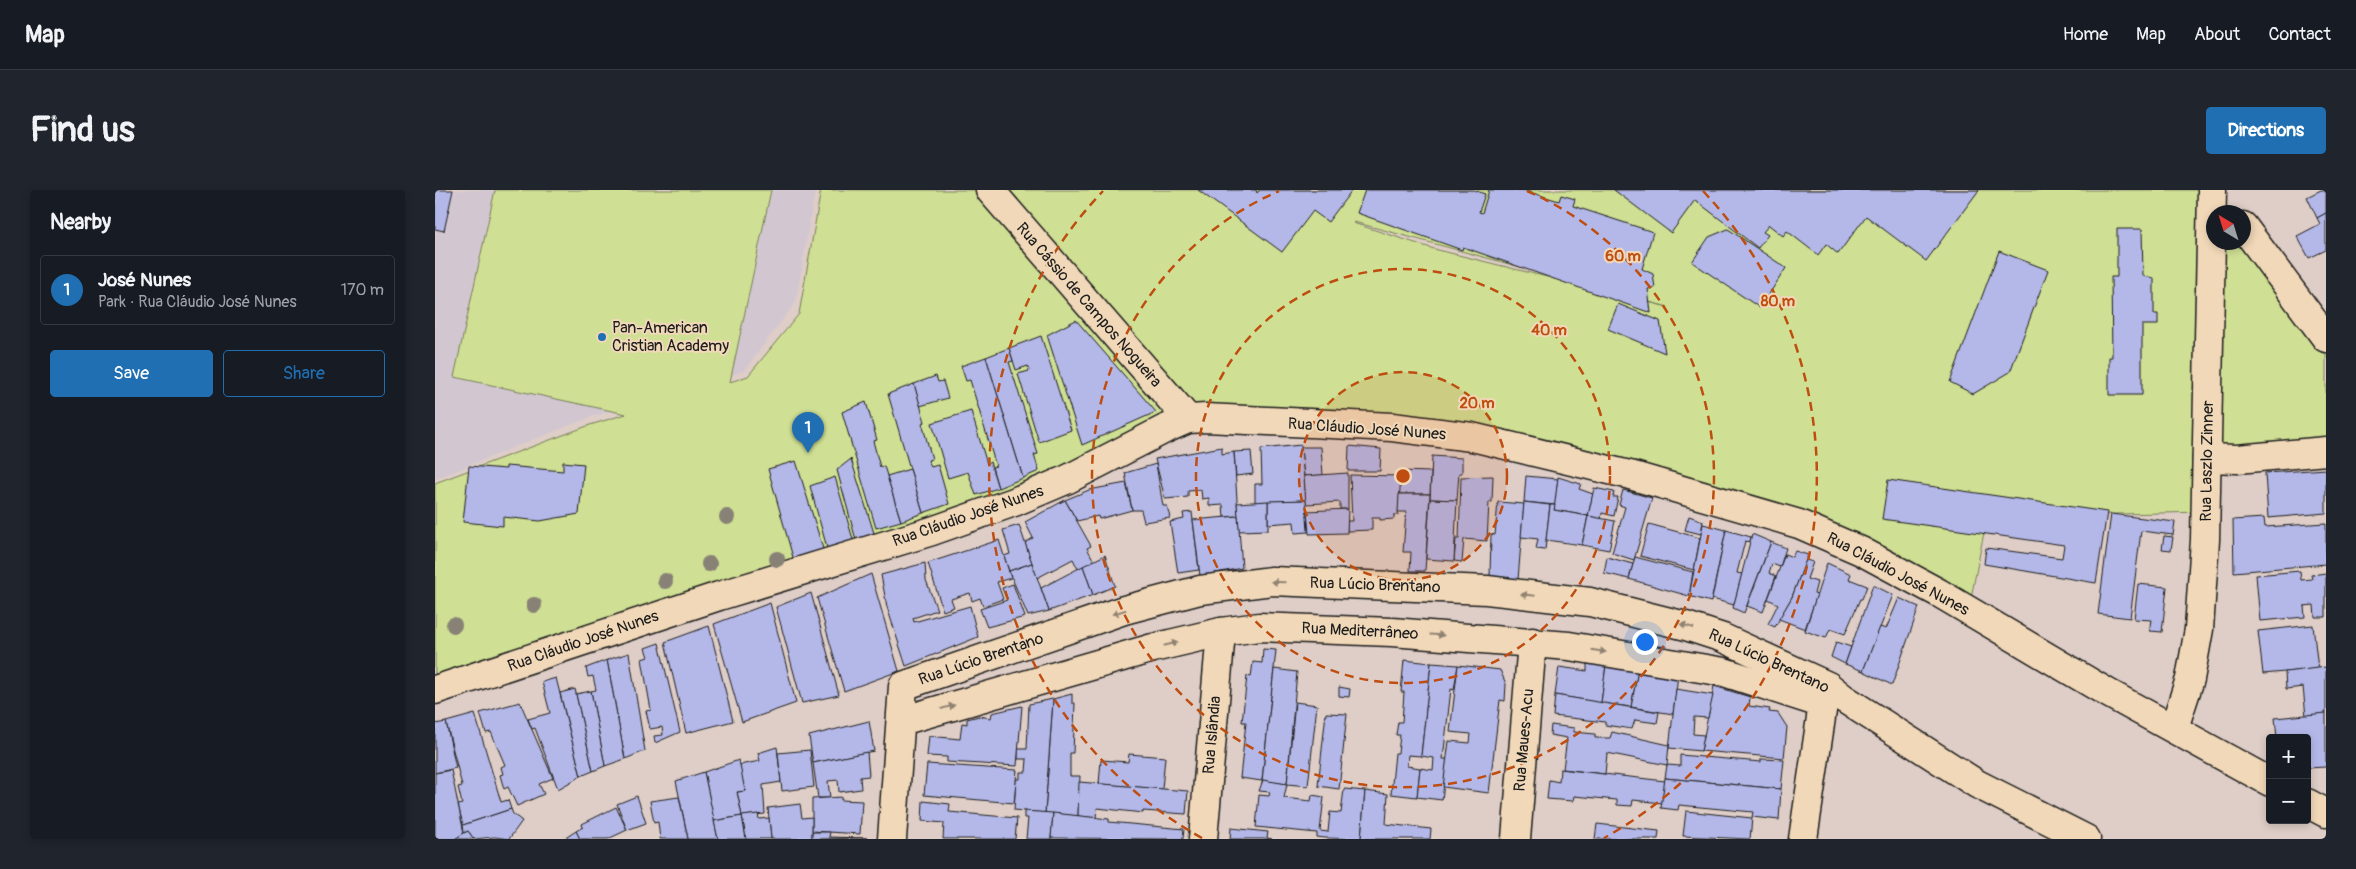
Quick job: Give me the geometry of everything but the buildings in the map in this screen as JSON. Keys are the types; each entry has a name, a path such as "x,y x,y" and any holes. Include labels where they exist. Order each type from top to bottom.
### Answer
{"street":[{"name":"Rua Cássio de Campos Nogueira","path":"990,190 1189,419"},
{"name":"Rua Laszlo Zinner","path":"2174,728 2191,679 2199,629 2205,540 2212,190"},
{"path":"2217,190 2228,205"},
{"path":"2251,237 2326,338"},
{"name":"Rua Cláudio José Nunes","path":"435,690 719,596 932,531 1014,502 1039,493 1189,419 1392,428 1472,438 1630,475 1781,518 1861,551 1958,604 2108,694 2174,728 2266,780"},
{"path":"2207,458 2237,459 2326,451"},
{"name":"Rua Lúcio Brentano","path":"901,721 903,686 1124,610 1200,590 1272,581 1487,590 1590,602 1686,626 1723,638 1831,696 1879,719 1977,784 2087,839"},
{"name":"Rua Mediterrâneo","path":"901,721 1153,648 1221,632 1259,627 1320,628 1532,642 1683,664 1831,696"},
{"name":"Rua Islândia","path":"1203,839 1221,632"},
{"name":"Rua Maues-Acu","path":"1516,839 1532,642"},
{"path":"1803,839 1831,696"},
{"path":"892,839 901,721"},
{"path":"2311,805 2326,813"}],"shaded area":[{"name":"Pan-American Cristian Academy","path":"435,190 815,190 796,302 744,371 591,417 435,479"}],"green space":[{"path":"495,190 771,190 730,382 748,376 799,314 821,190 985,190 1178,414 1024,489 435,682 435,483 590,425 626,414 454,377"},
{"path":"997,190 2211,190 2211,205 2206,205 2206,250 2210,250 2205,512 1987,517 1969,608 1858,547 1583,462 1189,417","holes":["1354,222 1668,307 1434,249 1353,223"]},
{"path":"2215,250 2250,250 2326,344 2326,448 2211,454"}],"place":[{"name":"Pan-American Cristian Academy","path":"602,337"},
{"name":"José Nunes","path":"808,453"}]}
